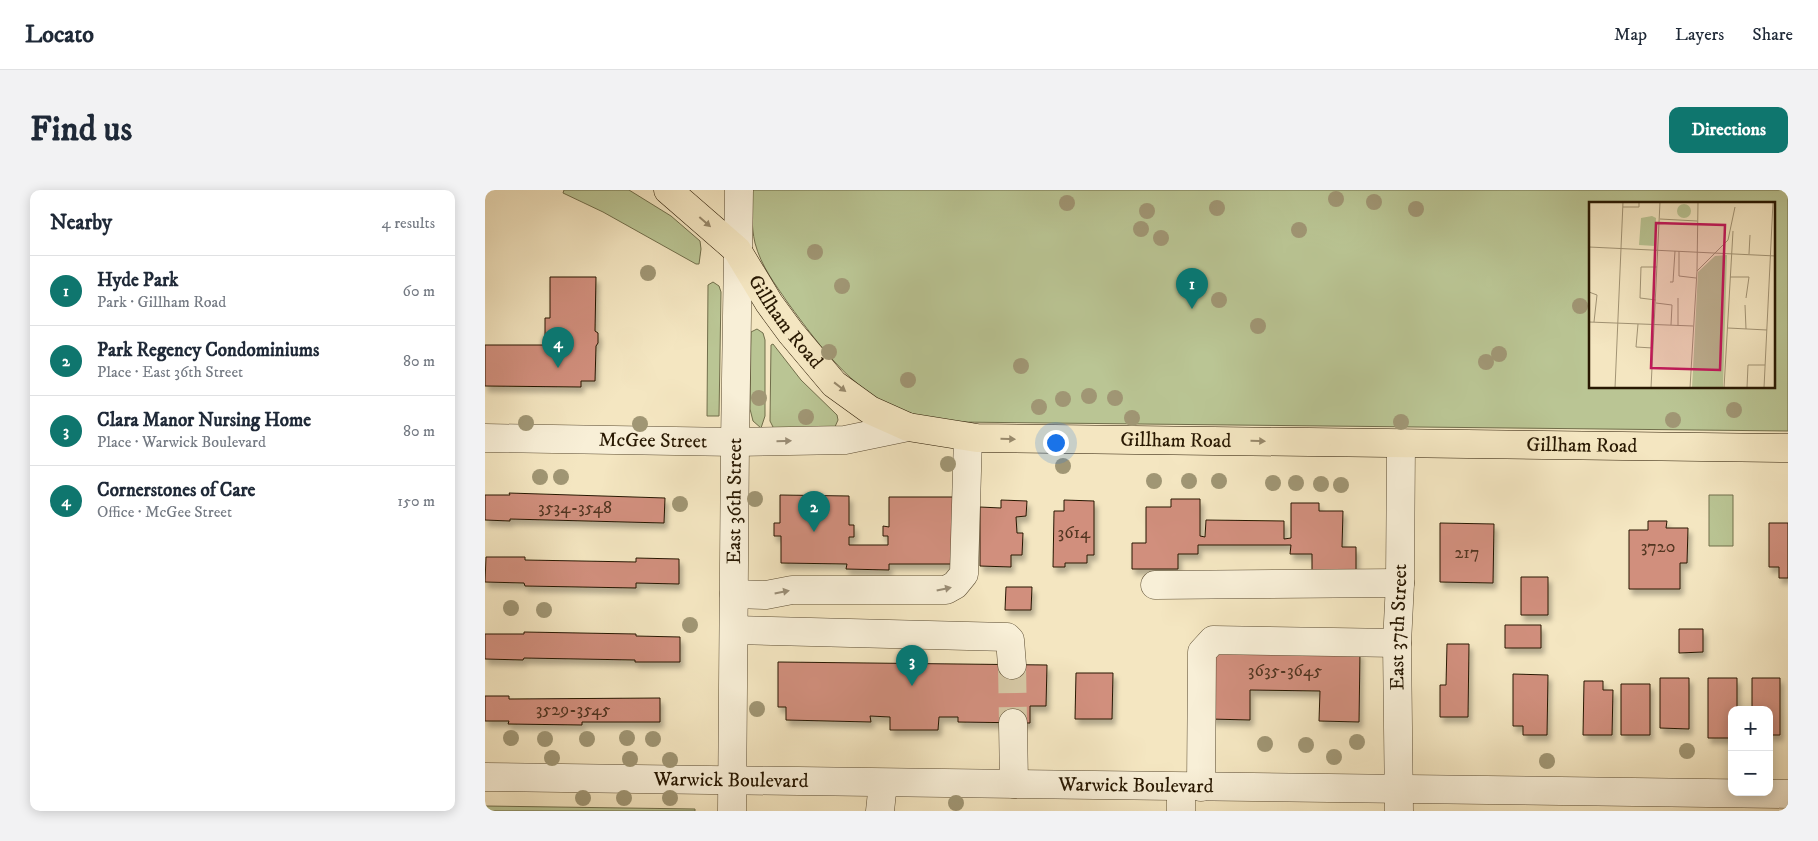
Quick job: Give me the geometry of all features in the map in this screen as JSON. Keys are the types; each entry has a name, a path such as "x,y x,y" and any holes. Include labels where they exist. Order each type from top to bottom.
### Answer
{"main road":[{"name":"Gillham Road","path":"668,190 737,250 769,303 791,333 834,384 871,410 908,427 968,437 1788,448"}],"street":[{"name":"East 36th Street","path":"732,811 739,190"},
{"name":"McGee Street","path":"485,438 735,442 845,440 908,427"},
{"path":"734,594 766,595 792,590 946,590 955,586 964,574 968,437"},
{"name":"East 37th Street","path":"1399,800 1397,643 1401,583 1401,443"},
{"path":"1155,585 1401,583"},
{"path":"734,630 1007,636 1010,640 1012,665"},
{"path":"1188,795 1202,652 1213,640 1397,643"},
{"path":"1013,723 1014,784"},
{"name":"Warwick Boulevard","path":"485,777 1014,784 1188,795 1399,800 1607,802 1788,794"},
{"path":"880,811 883,783"}],"green space":[{"path":"564,190 629,190 671,216 700,241 699,264 603,212 563,193"},
{"path":"752,190 1788,190 1788,431 956,422 919,416 894,407 875,397 842,370 828,354 788,303 769,274 755,243 752,217"},
{"path":"713,282 719,286 721,292 719,416 707,416 708,285"},
{"path":"757,329 763,333 765,340 765,416 761,428 753,421 750,409 751,332"},
{"path":"773,344 801,380 837,415 838,420 834,429 774,429 770,421 771,345"},
{"path":"1709,495 1733,495 1733,546 1709,546"},
{"path":"485,806 695,809 695,811 485,811"}],"building":[{"path":"550,277 596,277 595,331 598,333 598,343 596,346 595,381 581,381 581,387 485,386 485,345 550,345 550,337 545,337 545,318 550,318"},
{"path":"509,493 665,498 664,523 485,520 485,495 510,495"},
{"path":"780,495 849,496 849,525 854,525 854,537 849,537 849,545 888,545 888,536 883,536 883,526 889,527 889,497 954,497 954,564 889,564 889,570 846,569 847,564 781,563 781,536 774,536 774,523 780,523"},
{"path":"1171,499 1200,499 1200,536 1205,537 1206,520 1284,521 1284,539 1291,538 1291,503 1319,503 1319,511 1343,511 1342,547 1356,547 1356,573 1312,573 1312,554 1290,554 1291,545 1198,545 1198,554 1178,554 1178,569 1132,569 1132,543 1146,543 1146,507 1171,507"},
{"path":"1001,500 1027,501 1026,516 1016,517 1017,533 1023,533 1022,555 1011,555 1011,567 980,566 980,507 1001,508"},
{"path":"1064,500 1094,501 1094,555 1087,555 1087,563 1065,563 1065,567 1053,567 1054,511 1064,511"},
{"path":"1648,521 1667,521 1666,528 1688,528 1687,563 1680,563 1680,589 1629,589 1629,530 1648,530"},
{"path":"1440,523 1494,524 1493,583 1440,582"},
{"path":"1769,523 1788,523 1788,578 1779,578 1779,567 1769,567"},
{"path":"486,557 525,557 525,560 636,562 636,558 679,559 679,584 636,583 636,588 525,586 524,583 485,582"},
{"path":"1521,577 1548,577 1548,615 1521,615"},
{"path":"1006,587 1032,587 1031,610 1005,610"},
{"path":"1505,625 1541,625 1541,648 1505,648"},
{"path":"1679,629 1703,629 1703,652 1679,653"},
{"path":"524,632 636,634 636,636 680,637 680,662 524,658 523,660 485,659 485,634 524,634"},
{"path":"1447,644 1469,644 1468,717 1440,717 1440,685 1446,685"},
{"path":"1211,651 1360,652 1359,722 1319,721 1320,691 1250,690 1250,720 1210,719"},
{"path":"778,662 1047,665 1046,706 1030,706 1030,723 958,722 958,717 939,717 938,730 890,730 890,717 870,716 871,722 786,720 786,707 778,707"},
{"path":"1076,673 1113,673 1112,719 1075,719"},
{"path":"1513,674 1548,675 1547,735 1523,735 1523,726 1513,726"},
{"path":"1660,678 1689,678 1689,729 1660,728"},
{"path":"1708,678 1737,678 1737,706 1728,706 1728,738 1708,738"},
{"path":"1752,678 1780,678 1780,735 1773,735 1773,706 1752,706"},
{"path":"1584,681 1603,681 1603,690 1613,690 1612,735 1583,735"},
{"path":"1621,684 1650,684 1650,735 1621,735"},
{"path":"485,696 509,696 509,699 660,698 660,722 582,722 582,725 508,724 509,721 485,721"}],"tunnel":[{"path":"1012,665 1013,723"}],"place":[{"name":"Hyde Park","path":"1192,309"},
{"name":"Cornerstones of Care","path":"558,368"},
{"name":"Park Regency Condominiums","path":"814,532"},
{"name":"Clara Manor Nursing Home","path":"912,686"}]}
